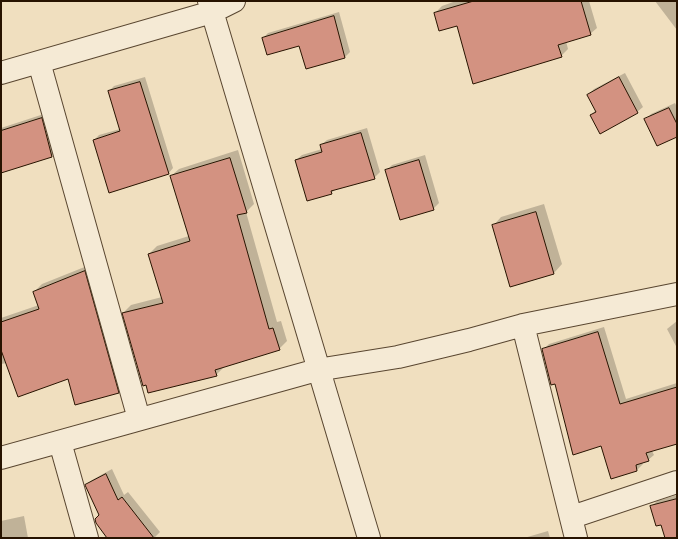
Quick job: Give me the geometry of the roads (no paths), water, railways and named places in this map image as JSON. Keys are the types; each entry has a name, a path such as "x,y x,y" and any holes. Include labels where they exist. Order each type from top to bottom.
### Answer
{"street":[{"path":"1,73 210,7 234,1"},
{"path":"210,7 368,538"},
{"path":"39,62 139,419"},
{"path":"1,458 317,370 398,357 470,340 523,325 677,294"},
{"path":"523,325 574,528 677,482"},
{"path":"60,442 87,538"}]}
